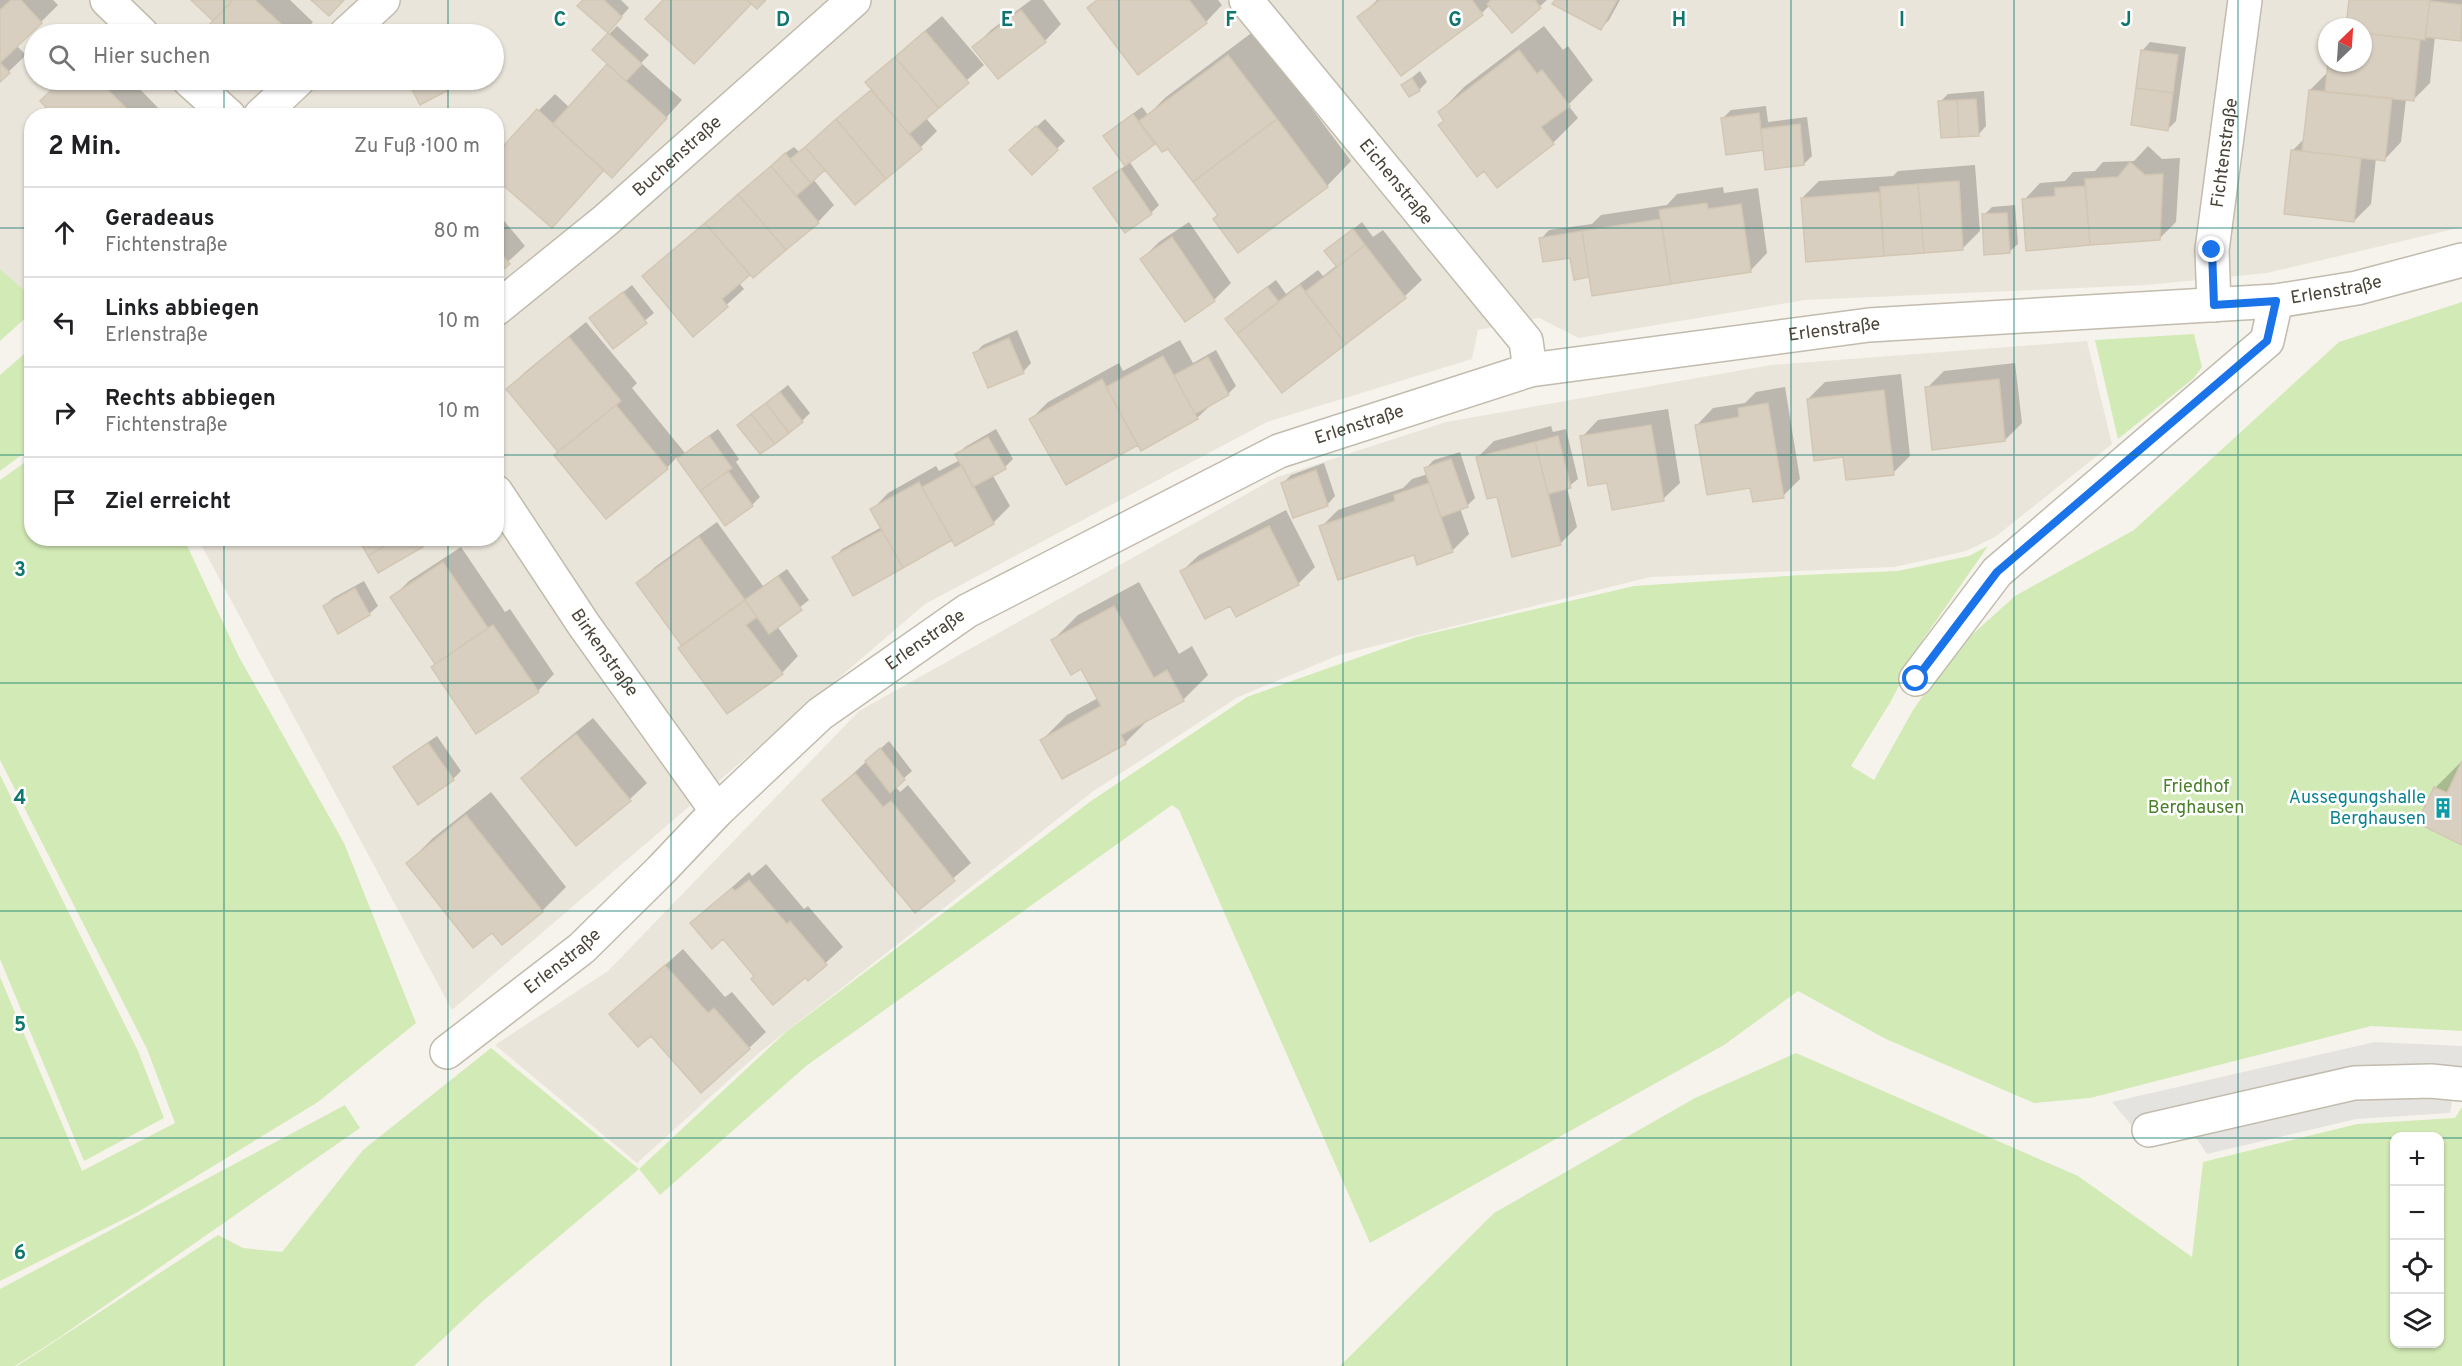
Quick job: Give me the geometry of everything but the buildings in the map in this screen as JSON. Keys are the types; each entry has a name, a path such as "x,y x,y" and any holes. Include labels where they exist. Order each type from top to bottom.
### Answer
{"street":[{"path":"107,0 132,24"},
{"path":"357,24 383,0"},
{"name":"Buchenstraße","path":"504,303 606,220 854,0"},
{"name":"Eichenstraße","path":"1246,0 1526,341 1530,370"},
{"name":"Fichtenstraße","path":"2214,305 2212,250 2246,0"},
{"path":"200,90 220,108"},
{"path":"268,108 287,90"},
{"name":"Erlenstraße","path":"447,1052 582,948 717,811 820,714 967,612 1279,451 1530,370 1869,325 2276,301 2357,288 2462,260"},
{"path":"1916,679 1997,572 2267,341 2276,301"},
{"name":"Birkenstraße","path":"504,504 584,625 717,811"},
{"path":"2149,1130 2354,1083 2431,1081 2462,1084"}],"shaded area":[{"path":"0,0 2462,0 2462,227 2267,273 2147,285 1805,300 1579,338 1539,318 1478,330 1472,359 1267,422 925,604 452,1010 202,546 504,546 504,108 24,108 24,305 0,325"},
{"path":"2087,341 2112,444 1995,537 1966,551 1894,567 1650,577 1339,655 1238,697 1092,792 760,1052 637,1163 495,1045 608,971 859,711 1277,477 1446,422 1771,365"},
{"path":"2375,1042 2462,1046 2462,1078 2456,1078 2450,1113 2356,1119 2207,1154 2182,1117 2132,1126 2112,1102"}],"green space":[{"path":"0,269 24,290 24,319 0,341"},
{"name":"Friedhof Berghausen","path":"2462,302 2462,1031 2371,1026 2090,1098 2034,1103 1886,1039 1798,991 1724,1045 1370,1243 1179,810 1172,805 806,1066 660,1195 639,1169 786,1032 1091,801 1247,697 1416,637 1634,586 1898,571 1969,556 1988,546 1924,638 1891,701 1851,766 1874,780 1913,710 1954,651 2015,596 2134,530 2339,342"},
{"path":"2194,334 2202,367 2194,378 2118,439 2095,340"},
{"path":"24,354 24,453 0,471 0,375"},
{"path":"24,463 24,546 187,546 239,657 344,843 416,1023 318,1102 138,1212 0,1281 0,977 82,1171 175,1123 147,1049 0,760 0,480"},
{"path":"0,775 138,1051 164,1118 84,1161 0,959"},
{"path":"491,1048 639,1169 484,1300 414,1366 17,1366 218,1235 243,1248 282,1252 363,1150"},
{"path":"1796,1053 2078,1176 2192,1257 2203,1162 2357,1124 2455,1118 2462,1107 2462,1366 1340,1366 1494,1213 1695,1098"},
{"path":"345,1105 360,1128 60,1337 15,1366 0,1366 0,1289"}],"place":[{"name":"Aussegungshalle Berghausen","path":"2443,808"}],"route":[{"path":"1916,679 1997,572 2267,341 2276,301 2214,305 2212,250"}]}
